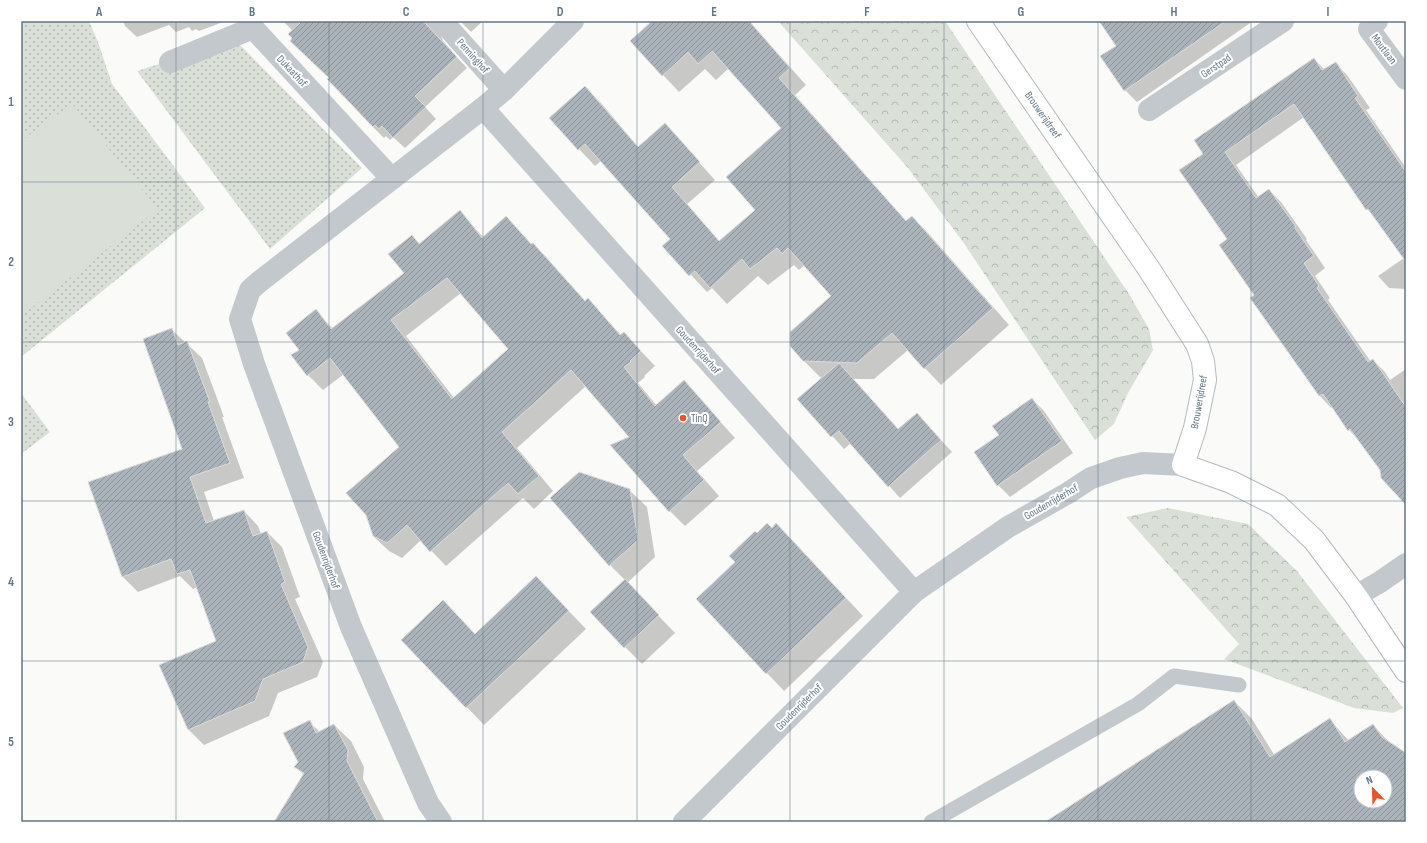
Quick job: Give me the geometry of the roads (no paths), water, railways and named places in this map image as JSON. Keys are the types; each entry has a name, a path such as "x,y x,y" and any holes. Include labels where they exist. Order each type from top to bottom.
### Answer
{"street":[{"name":"Penninghof","path":"442,21 504,90"},
{"path":"392,179 504,90 573,21"},
{"name":"Brouwerijdreef","path":"978,21 1150,269 1197,344 1203,361 1205,380 1195,428 1183,465"},
{"name":"Gerstpad","path":"1149,110 1283,21"},
{"name":"Moutlaan","path":"1369,24 1406,79"},
{"name":"Dukaathof","path":"170,62 253,28 392,179"},
{"name":"Goudenrijderhof","path":"483,108 914,592"},
{"name":"Goudenrijderhof","path":"392,179 250,290 240,319 254,364 351,627 428,803 442,822"},
{"name":"Goudenrijderhof","path":"684,822 914,592 1008,527 1068,493 1091,478 1120,468 1144,463 1183,465"},
{"path":"1183,465 1231,482 1277,505 1314,540 1356,596 1406,671"},
{"path":"1356,596 1406,564"}],"lane":[{"path":"931,822 1138,704 1174,676 1239,686"}],"place":[{"name":"TinQ","path":"683,418"}]}
